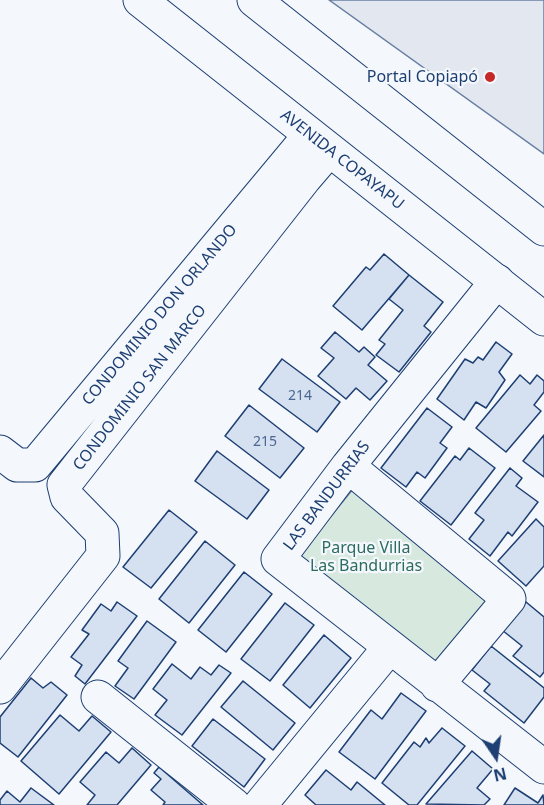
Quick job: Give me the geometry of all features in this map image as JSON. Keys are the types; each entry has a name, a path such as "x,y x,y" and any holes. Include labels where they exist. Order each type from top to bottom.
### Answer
{"main road":[{"name":"AVENIDA COPAYAPU","path":"140,0 544,319"},
{"path":"254,0 544,229"},
{"name":"CONDOMINIO DON ORLANDO","path":"0,452 17,465 35,465 320,143"},
{"name":"CONDOMINIO SAN MARCO","path":"0,687 103,556 102,533 67,497 64,485 305,178 320,143"},
{"name":"LAS BANDURRIAS","path":"497,281 348,466 278,559 544,767"},
{"path":"348,466 509,599 437,685"},
{"path":"260,805 389,648"},
{"path":"98,697 234,805"}],"green space":[{"name":"Parque Villa Las Bandurrias","path":"353,489 495,600 439,671 295,560"}],"shaded area":[{"name":"Portal Copiapó","path":"329,0 544,0 544,154"}],"building":[{"path":"384,254 409,275 362,330 333,306 366,267 370,270"},
{"path":"409,275 443,302 424,326 431,332 399,372 376,355 385,344 379,340 403,310 389,299"},
{"path":"335,332 359,352 364,347 375,357 368,365 387,381 370,400 356,388 346,399 318,376 334,358 321,348"},
{"path":"496,342 512,354 499,372 505,380 486,408 476,402 464,420 437,399 465,359 473,363 478,357 483,360"},
{"path":"282,359 340,402 317,432 259,389"},
{"path":"520,375 530,384 537,375 544,381 544,392 534,405 541,411 506,452 476,428"},
{"path":"249,405 304,448 280,478 225,436"},
{"path":"427,408 452,427 440,443 447,448 425,478 417,472 406,487 381,468"},
{"path":"544,435 544,477 523,461"},
{"path":"469,448 495,468 451,525 420,501 455,456 460,460"},
{"path":"217,451 269,490 247,519 195,481"},
{"path":"510,468 522,478 516,486 538,502 512,536 508,532 490,556 469,539 484,520 475,513"},
{"path":"169,510 197,532 151,588 123,567"},
{"path":"536,519 544,527 544,566 526,586 498,561"},
{"path":"205,541 235,565 189,623 159,599"},
{"path":"244,572 272,594 226,652 198,630"},
{"path":"117,602 137,616 85,684 75,676 82,665 71,657 89,634 82,630 101,604 111,611"},
{"path":"526,602 544,617 544,672 540,677 513,656 522,646 502,630"},
{"path":"285,603 314,625 270,681 241,659"},
{"path":"147,621 176,642 134,699 115,686 128,668 118,661"},
{"path":"324,635 351,658 310,708 283,685"},
{"path":"491,646 544,688 544,697 524,723 484,691 490,684 472,670"},
{"path":"172,664 191,679 200,667 211,675 219,665 231,673 182,735 155,715 167,700 153,689"},
{"path":"31,678 43,688 51,682 67,695 18,757 0,743 0,717"},
{"path":"243,681 295,723 273,750 221,707"},
{"path":"401,693 426,711 375,779 339,752 371,710 382,719"},
{"path":"60,715 79,731 92,716 111,732 59,794 21,761"},
{"path":"213,719 265,759 244,787 192,746"},
{"path":"442,728 465,746 417,805 409,805 382,783 414,742 420,747 426,738 429,743"},
{"path":"132,748 151,765 117,805 87,805 95,795 80,782 106,752 119,763"},
{"path":"472,751 493,769 477,788 490,799 484,805 426,804"},
{"path":"159,767 203,805 163,805 165,802 151,790 161,779 154,773"},
{"path":"326,770 351,790 357,782 385,805 316,805 305,795"},
{"path":"31,788 54,805 0,805 0,800 7,791 20,802"},
{"path":"515,788 538,803 543,795 544,805 504,805"}],"place":[{"name":"Portal Copiapó","path":"490,77"}]}
